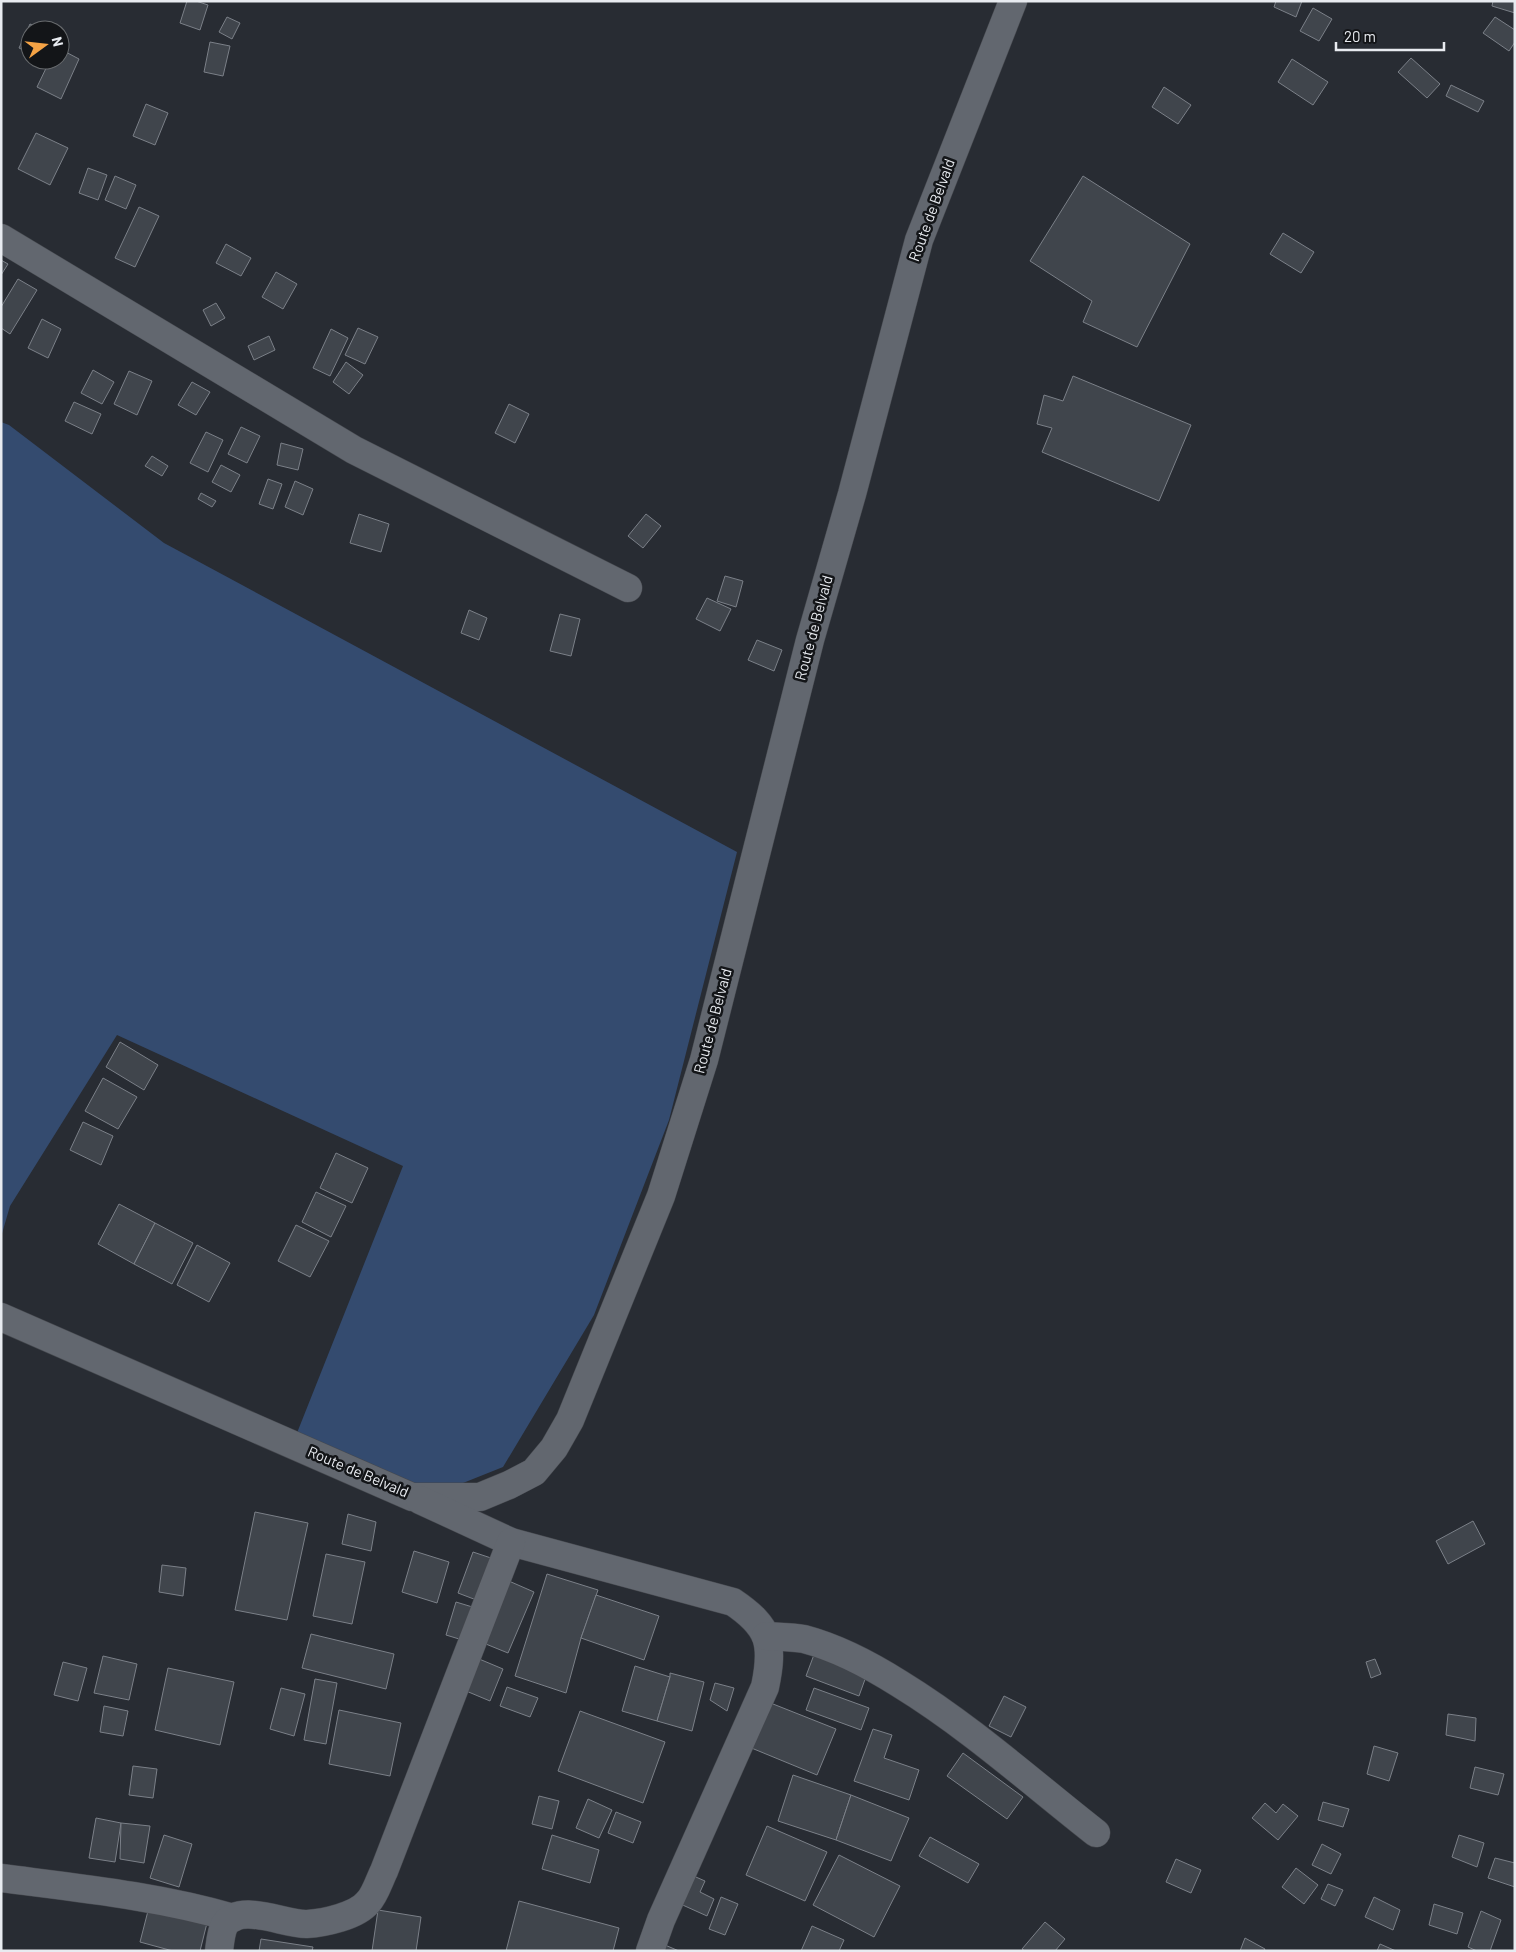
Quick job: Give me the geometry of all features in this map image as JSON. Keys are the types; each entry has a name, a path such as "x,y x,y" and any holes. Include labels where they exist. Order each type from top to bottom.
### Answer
{"street":[{"name":"Route de Belvald","path":"1,1317 412,1497 480,1497 534,1472 554,1448 570,1420 661,1196 704,1060 808,650 852,494 918,240 1013,1"},
{"path":"1,238 354,450 628,588"},
{"path":"412,1497 511,1542 733,1602 759,1623 766,1636 770,1650 769,1670 765,1687 661,1920 650,1951"},
{"path":"219,1951 225,1925 233,1918 242,1915 252,1914 306,1924 346,1916 368,1903 384,1871 511,1542"},
{"path":"766,1636 802,1639 832,1648 873,1667 937,1707 973,1733 1096,1833"},
{"path":"1,1878 139,1897 205,1910 233,1918"}],"shaded area":[{"path":"1,422 9,425 164,543 737,852 669,1120 594,1315 503,1467 418,1501 293,1443 403,1166 117,1035 10,1206 1,1237"}],"building":[{"path":"187,1 196,1 208,5 200,30 180,23"},
{"path":"1276,1 1302,1 1296,17 1274,7"},
{"path":"1493,1 1515,1 1515,13 1492,6"},
{"path":"1313,8 1332,19 1319,41 1300,31"},
{"path":"227,17 240,23 232,39 219,32"},
{"path":"1495,17 1515,30 1515,42 1509,51 1483,33"},
{"path":"210,42 230,46 223,76 204,72"},
{"path":"70,54 79,59 61,99 37,87 45,70 70,70"},
{"path":"1411,58 1440,84 1427,98 1398,72"},
{"path":"1292,59 1328,82 1313,105 1278,82"},
{"path":"1451,85 1484,101 1478,112 1446,96"},
{"path":"1164,87 1191,105 1178,124 1152,107"},
{"path":"146,104 168,113 155,145 133,136"},
{"path":"36,133 68,148 50,185 18,169"},
{"path":"88,168 107,175 98,200 79,193"},
{"path":"115,176 136,185 126,209 105,200"},
{"path":"1083,176 1190,244 1137,347 1083,322 1092,301 1030,261"},
{"path":"139,207 159,216 135,267 115,258"},
{"path":"1283,233 1314,252 1301,273 1270,254"},
{"path":"226,244 251,258 241,276 216,263"},
{"path":"1,260 8,264 1,275"},
{"path":"276,272 297,284 283,309 262,297"},
{"path":"18,279 37,290 10,334 1,328 1,307"},
{"path":"216,303 225,318 211,326 203,310"},
{"path":"42,319 61,329 48,358 28,348"},
{"path":"358,328 378,337 365,364 345,355"},
{"path":"331,329 348,338 330,376 313,368"},
{"path":"269,336 275,350 254,360 248,346"},
{"path":"346,362 363,375 349,394 333,382"},
{"path":"93,370 114,382 102,404 81,393"},
{"path":"129,371 152,381 137,415 114,404"},
{"path":"1073,376 1191,425 1159,501 1042,452 1052,428 1037,424 1044,395 1063,401"},
{"path":"192,382 210,392 196,415 178,405"},
{"path":"74,402 101,414 92,434 65,421"},
{"path":"509,404 529,414 515,443 495,433"},
{"path":"241,427 260,436 247,463 228,454"},
{"path":"206,432 223,440 208,472 190,463"},
{"path":"281,443 303,449 298,470 277,465"},
{"path":"152,456 168,466 162,476 145,466"},
{"path":"221,465 240,475 231,492 212,482"},
{"path":"268,479 282,484 273,509 259,504"},
{"path":"295,481 313,489 303,515 285,507"},
{"path":"201,493 216,501 212,507 198,499"},
{"path":"359,514 389,524 381,552 350,543"},
{"path":"646,514 661,526 643,548 628,536"},
{"path":"725,576 743,581 736,607 717,601"},
{"path":"707,598 731,609 720,631 696,619"},
{"path":"469,610 487,618 479,640 461,633"},
{"path":"560,614 580,619 571,656 550,651"},
{"path":"757,640 782,650 774,671 748,660"},
{"path":"120,1042 158,1065 144,1090 106,1067"},
{"path":"103,1078 137,1097 118,1129 85,1111"},
{"path":"83,1122 113,1136 101,1165 70,1150"},
{"path":"336,1153 368,1168 352,1203 320,1188"},
{"path":"316,1192 346,1206 331,1237 302,1222"},
{"path":"119,1204 155,1223 134,1264 98,1244"},
{"path":"155,1223 193,1243 172,1284 134,1264"},
{"path":"296,1225 329,1241 310,1277 278,1261"},
{"path":"197,1245 230,1263 209,1302 177,1285"},
{"path":"255,1512 308,1523 287,1620 235,1610"},
{"path":"348,1514 376,1522 371,1551 342,1544"},
{"path":"1473,1521 1485,1544 1448,1564 1436,1541"},
{"path":"414,1551 449,1562 437,1603 402,1592"},
{"path":"473,1552 494,1559 479,1601 458,1593"},
{"path":"326,1554 365,1562 352,1624 313,1616"},
{"path":"162,1565 186,1568 183,1596 159,1592"},
{"path":"547,1574 598,1590 581,1638 566,1693 515,1676"},
{"path":"502,1578 534,1592 508,1653 476,1640"},
{"path":"596,1595 659,1616 644,1660 581,1638"},
{"path":"456,1602 479,1609 469,1642 446,1635"},
{"path":"311,1634 394,1654 386,1689 302,1668"},
{"path":"815,1652 868,1671 859,1696 806,1676"},
{"path":"103,1656 137,1664 129,1700 94,1693"},
{"path":"472,1656 503,1669 490,1701 459,1688"},
{"path":"1375,1659 1381,1674 1371,1678 1366,1662"},
{"path":"63,1662 87,1668 78,1701 54,1695"},
{"path":"635,1666 670,1677 657,1721 622,1711"},
{"path":"168,1668 234,1682 220,1745 155,1730"},
{"path":"670,1673 704,1682 692,1731 657,1721"},
{"path":"315,1679 337,1683 326,1744 304,1740"},
{"path":"715,1683 734,1688 727,1711 710,1700"},
{"path":"507,1687 538,1698 530,1717 500,1706"},
{"path":"281,1688 305,1694 294,1736 270,1729"},
{"path":"814,1688 869,1708 861,1730 806,1710"},
{"path":"1004,1696 1026,1707 1011,1737 989,1726"},
{"path":"768,1702 836,1729 817,1775 749,1747"},
{"path":"104,1706 128,1711 123,1736 100,1732"},
{"path":"339,1710 401,1723 390,1776 329,1764"},
{"path":"580,1711 665,1742 643,1803 558,1771"},
{"path":"1448,1714 1476,1718 1475,1741 1446,1735"},
{"path":"873,1729 892,1735 884,1758 919,1770 909,1800 854,1781"},
{"path":"1374,1746 1398,1753 1389,1781 1367,1774"},
{"path":"963,1753 1023,1797 1007,1819 947,1776"},
{"path":"133,1766 157,1769 153,1798 129,1795"},
{"path":"1475,1767 1504,1774 1498,1795 1470,1788"},
{"path":"793,1775 851,1795 836,1840 778,1821"},
{"path":"851,1795 909,1818 891,1861 836,1840"},
{"path":"539,1796 559,1801 552,1829 532,1824"},
{"path":"588,1799 612,1810 599,1838 576,1828"},
{"path":"1323,1802 1349,1809 1343,1827 1318,1820"},
{"path":"1265,1803 1276,1813 1283,1804 1298,1816 1278,1840 1252,1818"},
{"path":"616,1812 641,1822 633,1843 608,1833"},
{"path":"96,1818 121,1823 115,1862 89,1858"},
{"path":"121,1823 150,1826 144,1863 120,1859"},
{"path":"767,1826 827,1852 805,1901 746,1875"},
{"path":"164,1835 192,1844 179,1887 150,1878"},
{"path":"552,1835 599,1850 590,1883 542,1869"},
{"path":"1459,1835 1484,1843 1477,1867 1452,1857"},
{"path":"930,1837 979,1864 968,1883 919,1856"},
{"path":"1322,1844 1341,1854 1331,1874 1312,1865"},
{"path":"839,1855 900,1886 874,1937 813,1905"},
{"path":"1495,1858 1515,1863 1515,1887 1488,1878"},
{"path":"1176,1859 1201,1870 1191,1893 1166,1882"},
{"path":"1296,1868 1318,1885 1304,1904 1282,1887"},
{"path":"689,1874 705,1881 700,1892 714,1899 707,1916 676,1902"},
{"path":"1328,1884 1343,1890 1335,1906 1321,1899"},
{"path":"721,1897 738,1904 725,1935 709,1929"},
{"path":"1374,1897 1400,1910 1393,1930 1365,1917"},
{"path":"519,1901 619,1928 613,1951 506,1951"},
{"path":"1434,1904 1463,1913 1457,1934 1429,1925"},
{"path":"149,1907 207,1923 200,1951 173,1951 140,1942"},
{"path":"378,1910 421,1917 416,1951 372,1951"},
{"path":"1481,1911 1501,1920 1490,1951 1477,1951 1468,1947"},
{"path":"1045,1922 1065,1939 1055,1951 1025,1951 1022,1949"},
{"path":"812,1926 844,1940 839,1951 801,1951"},
{"path":"1245,1938 1265,1949 1264,1951 1240,1951"},
{"path":"261,1939 313,1947 312,1951 259,1951"},
{"path":"1380,1944 1396,1951 1377,1951"},
{"path":"665,1945 679,1951 663,1951"}]}
